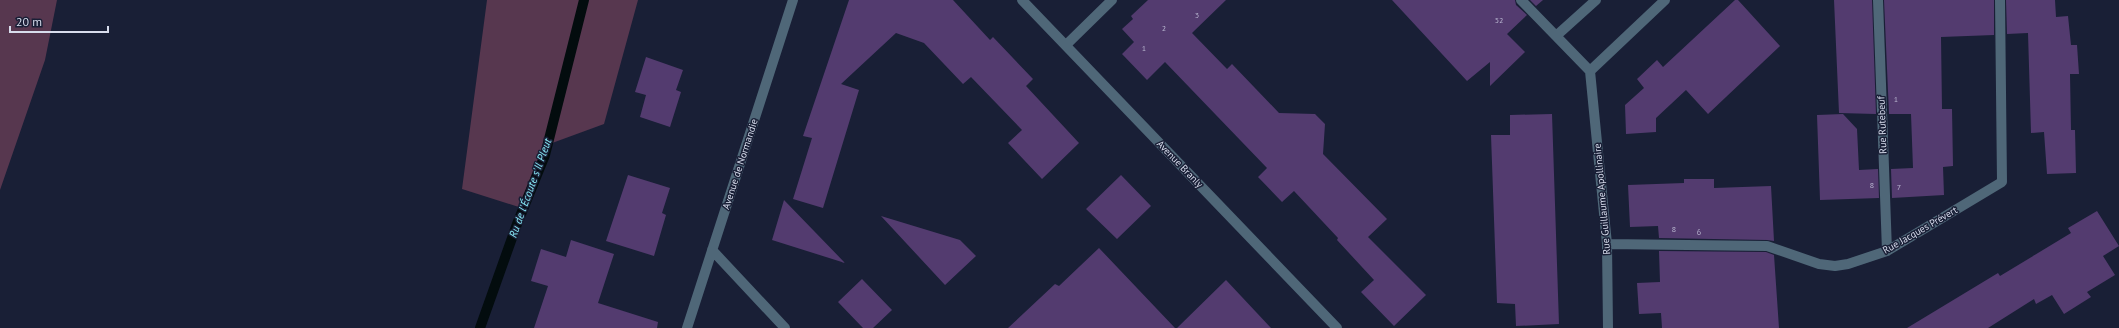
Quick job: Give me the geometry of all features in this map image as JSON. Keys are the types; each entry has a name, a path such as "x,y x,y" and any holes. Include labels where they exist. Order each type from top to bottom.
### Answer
{"street":[{"name":"Avenue de Normandie","path":"687,328 793,0"},
{"name":"Avenue Branly","path":"1022,0 1337,328"},
{"path":"1066,45 1112,0"},
{"path":"1521,0 1590,71 1665,0"},
{"path":"1556,36 1596,0"},
{"name":"Rue Rutebeuf","path":"1878,0 1887,251"},
{"name":"Rue Jacques Prévert","path":"1607,244 1766,246 1802,259 1835,266 1848,264 1887,251 2002,182 2000,0"},
{"name":"Rue Guillaume Apollinaire","path":"1590,71 1607,244 1608,328"},
{"path":"712,250 786,328"}],"shaded area":[{"path":"0,0 57,0 45,60 0,190"},
{"path":"487,0 638,0 604,124 544,146 525,209 462,189"}],"building":[{"path":"849,0 953,0 990,40 993,37 1033,79 1026,86 1079,143 1042,179 1008,143 1022,130 971,77 963,84 924,43 896,33 841,84 859,90 823,208 793,199 812,138 803,136"},
{"path":"1148,0 1226,0 1192,33 1227,69 1232,64 1279,113 1315,114 1325,124 1323,154 1387,219 1368,237 1426,295 1394,326 1361,292 1374,280 1337,240 1338,238 1294,191 1282,202 1258,177 1267,168 1165,62 1147,80 1122,54 1134,42 1122,29 1133,19 1131,16"},
{"path":"1392,0 1515,0 1516,5 1527,15 1507,34 1525,52 1490,86 1490,62 1467,81"},
{"path":"1530,0 1543,0 1536,6"},
{"path":"1735,0 1738,0 1780,46 1708,114 1686,90 1656,118 1656,132 1626,134 1625,105 1644,88 1637,79 1657,60 1663,67"},
{"path":"1834,0 1872,0 1876,114 1839,113"},
{"path":"1884,0 1994,0 1994,35 1941,37 1942,109 1952,109 1953,166 1943,167 1944,195 1892,198 1891,169 1913,168 1911,114 1889,114"},
{"path":"2006,0 2055,0 2056,17 2068,16 2071,45 2077,45 2079,74 2070,74 2071,130 2075,130 2076,173 2047,174 2044,132 2031,133 2028,33 2007,34"},
{"path":"646,57 683,70 676,90 681,92 670,127 640,117 646,95 635,92"},
{"path":"1552,114 1559,324 1516,326 1515,304 1497,303 1491,135 1510,135 1510,115"},
{"path":"1843,114 1857,129 1859,170 1878,169 1879,198 1820,200 1817,115"},
{"path":"628,175 670,188 662,213 666,215 654,256 606,241"},
{"path":"1121,175 1151,206 1117,239 1086,209"},
{"path":"1684,179 1714,179 1714,188 1771,186 1774,241 1659,238 1658,226 1630,227 1628,185 1684,183"},
{"path":"784,200 845,263 772,240"},
{"path":"2097,211 2119,246 2103,256 2115,275 2087,292 2091,297 2064,314 2052,295 2036,304 2034,299 1988,328 1907,328 1998,273 2000,276 2071,233 2068,228"},
{"path":"881,216 960,240 976,256 945,285"},
{"path":"571,240 614,254 598,303 658,322 657,328 534,328 548,286 531,281 541,249 566,257"},
{"path":"1099,248 1175,328 1008,328 1055,284 1059,286"},
{"path":"1659,251 1766,252 1774,255 1779,328 1662,328 1661,313 1639,314 1637,283 1660,282"},
{"path":"862,279 892,310 873,328 863,328 838,302"},
{"path":"1226,280 1271,328 1177,328"}],"waterway":[{"name":"Ru de l'Écoute s'Il Pleut","path":"480,328 517,224 545,155 584,0"}]}
